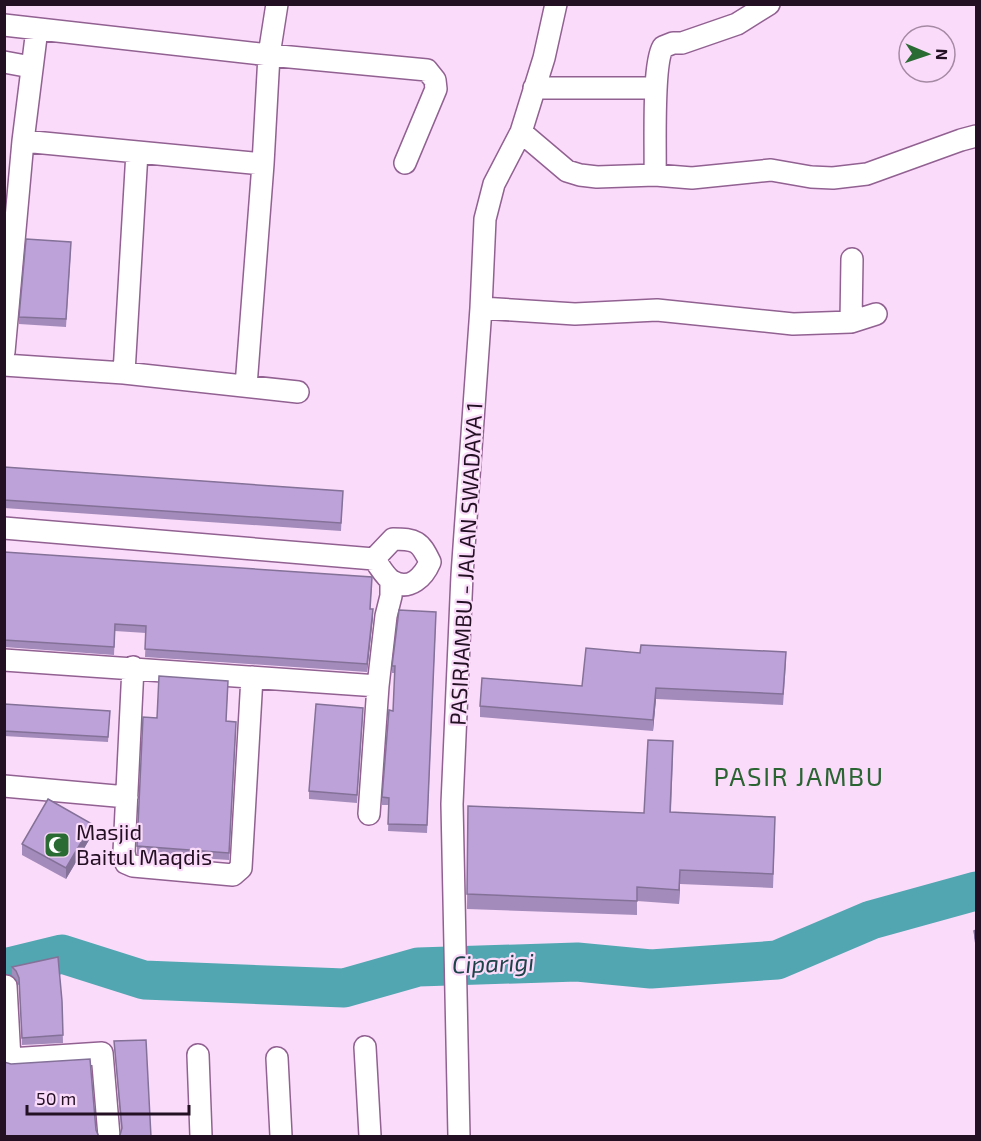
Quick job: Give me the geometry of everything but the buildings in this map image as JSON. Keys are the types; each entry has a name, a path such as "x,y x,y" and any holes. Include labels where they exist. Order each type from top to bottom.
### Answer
{"street":[{"path":"246,386 269,55 277,4"},
{"name":"PASIRJAMBU - JALAN SWADAYA 1","path":"459,1137 452,804 462,575 485,219 494,184 521,132 556,4"},
{"path":"656,175 656,88 658,60 663,47 673,43 682,43 737,24 769,4"},
{"path":"4,25 269,55 424,69 430,72 435,80 436,89 405,163"},
{"path":"4,352 23,141 37,29"},
{"path":"4,62 32,67"},
{"path":"534,88 656,88"},
{"path":"521,132 567,171 580,175 597,177 656,175 692,178 771,170 811,177 833,178 867,174 976,136"},
{"path":"23,141 263,164"},
{"path":"124,374 137,152"},
{"path":"851,322 852,259"},
{"path":"481,308 575,314 657,310 793,324 851,322 876,314"},
{"path":"4,365 124,374 298,392"},
{"path":"4,528 374,559 391,581 401,584 415,582 424,574 430,562 422,545 410,539 393,539 374,559"},
{"path":"369,814 378,686 386,616 391,596 391,581"},
{"path":"4,660 378,686"},
{"path":"133,668 124,852 126,863 133,866 232,875 241,868 252,677"},
{"path":"4,786 127,797"},
{"path":"6,986 10,1059 102,1053 109,1137"},
{"path":"365,1047 370,1137"},
{"path":"198,1055 201,1137"},
{"path":"277,1058 281,1137"}],"waterway":[{"name":"Ciparigi","path":"4,968 62,954 144,980 344,988 418,967 577,962 651,969 777,960 871,920 976,891"}],"place":[{"name":"Masjid Baitul Maqdis","path":"57,845"}],"district":[{"name":"PASIR JAMBU","path":"799,777"}]}
